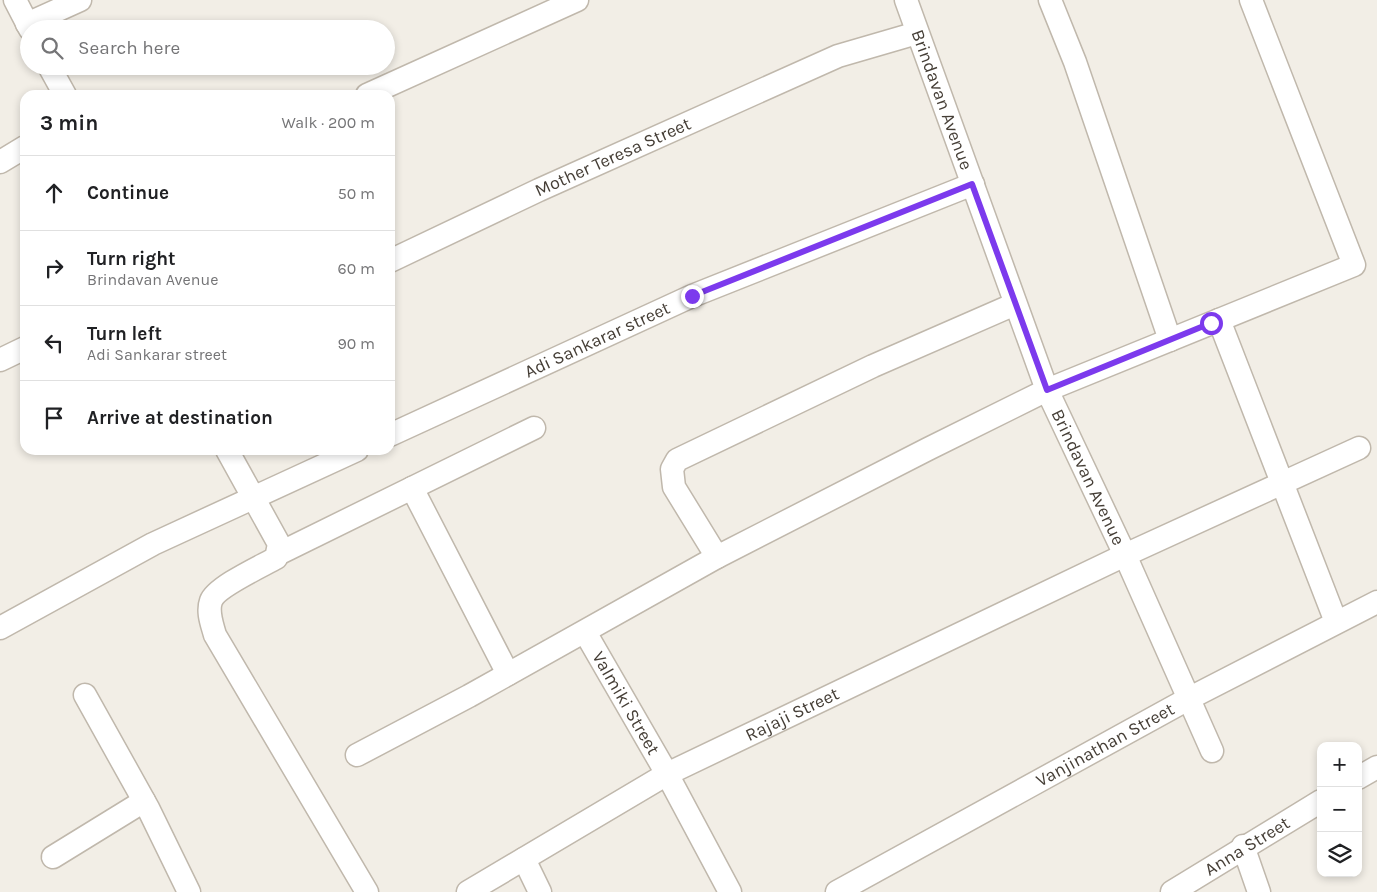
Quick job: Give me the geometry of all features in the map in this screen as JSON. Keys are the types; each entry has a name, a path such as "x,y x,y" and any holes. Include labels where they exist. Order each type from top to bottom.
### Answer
{"street":[{"path":"15,0 25,20"},
{"path":"40,20 80,0"},
{"path":"378,90 577,0"},
{"name":"Brindavan Avenue","path":"906,0 1047,390 1125,555 1212,751"},
{"path":"1050,0 1075,62 1170,340"},
{"path":"357,755 585,632 717,557 1047,390 1354,265 1251,0"},
{"name":"Mother Teresa Street","path":"395,259 539,190 838,56 917,32"},
{"path":"55,75 62,90"},
{"path":"0,162 20,150"},
{"name":"Adi Sankarar street","path":"395,433 692,296 972,184"},
{"path":"717,557 674,486 672,469 677,460 864,370 1015,304"},
{"path":"1219,320 1284,483 1336,622"},
{"path":"0,360 20,350"},
{"path":"367,892 214,635 209,613 212,599 225,587 276,558 278,554 534,428"},
{"name":"Rajaji Street","path":"468,892 667,774 1125,555 1359,448"},
{"path":"230,455 279,544 278,554"},
{"path":"0,628 153,544 346,455"},
{"path":"412,488 508,674"},
{"name":"Vanjinathan Street","path":"837,892 1188,699 1377,602"},
{"name":"Valmiki Street","path":"585,632 667,774 730,892"},
{"path":"85,695 144,801 189,892"},
{"path":"1362,776 1377,767"},
{"path":"53,857 144,801"},
{"name":"Anna Street","path":"1172,892 1244,846 1317,803"},
{"path":"1244,846 1259,892"},
{"path":"524,859 540,892"}],"route":[{"path":"692,296 972,184 1047,390 1211,323"}]}
